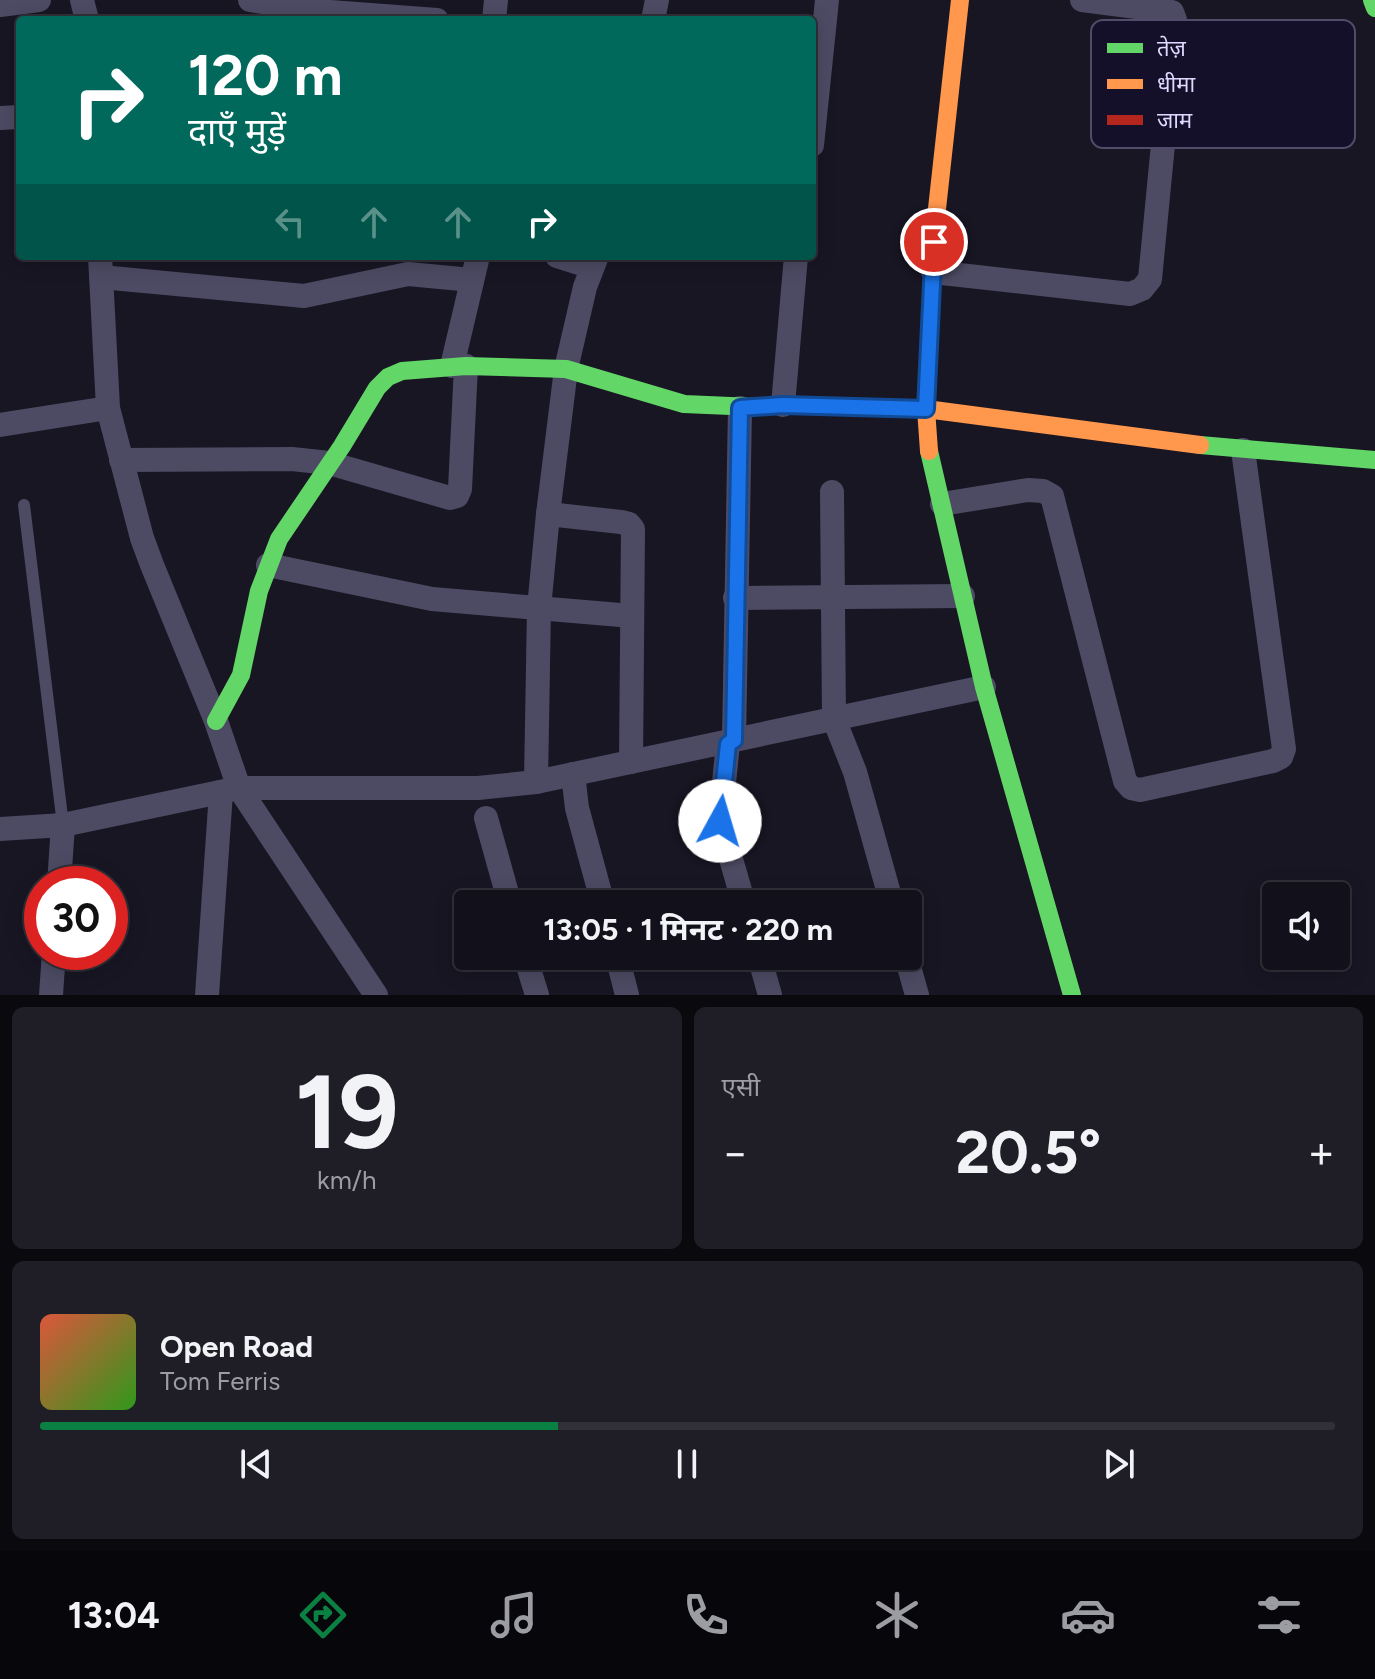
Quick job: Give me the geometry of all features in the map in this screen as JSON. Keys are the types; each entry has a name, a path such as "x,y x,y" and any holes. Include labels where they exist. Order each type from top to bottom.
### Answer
{"street":[{"path":"0,5 39,0"},
{"path":"250,0 317,11 384,16"},
{"path":"816,106 827,0"},
{"path":"960,0 935,212 926,409 929,451 984,687 1072,995"},
{"path":"1082,0 1172,12 1175,20"},
{"path":"1372,0 1375,8"},
{"path":"933,272 1130,294 1142,289 1150,279 1163,148"},
{"path":"121,460 271,458 329,463 450,498 457,496 460,489 459,366 477,260"},
{"path":"783,405 796,260"},
{"path":"536,782 539,608 548,514 566,369 595,261"},
{"path":"207,995 230,790 216,721 147,551 108,408 100,266 304,296 408,274 472,280"},
{"path":"216,721 241,675 268,565 279,539 377,388 388,377 402,371 459,366 566,369 684,404 740,408 783,405 926,409 1243,450 1375,460"},
{"path":"0,425 108,408"},
{"path":"734,740 740,408"},
{"path":"942,504 1028,490 1043,491 1052,496 1125,781 1131,788 1140,790 1273,761 1281,757 1284,749 1243,450"},
{"path":"832,492 834,719 855,772 888,890"},
{"path":"548,514 621,522 633,529 631,762"},
{"path":"268,565 432,599 632,616"},
{"path":"735,598 963,596"},
{"path":"0,829 63,825 230,790 478,788 536,782 984,687"},
{"path":"734,740 728,744 720,821 740,890"},
{"path":"573,774 577,808 599,890"},
{"path":"230,790 376,995"},
{"path":"486,818 506,890"},
{"path":"60,866 63,825"},
{"path":"51,995 53,970"},
{"path":"529,970 537,995"},
{"path":"621,970 627,995"},
{"path":"763,970 770,995"},
{"path":"910,970 917,995"}],"lane":[{"path":"24,505 63,825"}],"traffic: fast":[{"path":"1372,0 1375,8"},
{"path":"216,721 241,675 259,591 279,539 377,388 388,377 402,371 466,366 566,369 684,404 754,407"},
{"path":"1200,445 1375,460"},
{"path":"929,451 984,687 1072,995"}],"traffic: slow":[{"path":"934,236 960,0"},
{"path":"929,451 926,409 1200,445"}],"traffic: jam":[{"path":"754,407 926,409 934,236"}],"route":[{"path":"720,821 728,744 734,740 740,408 783,405 926,409 934,242"}]}
